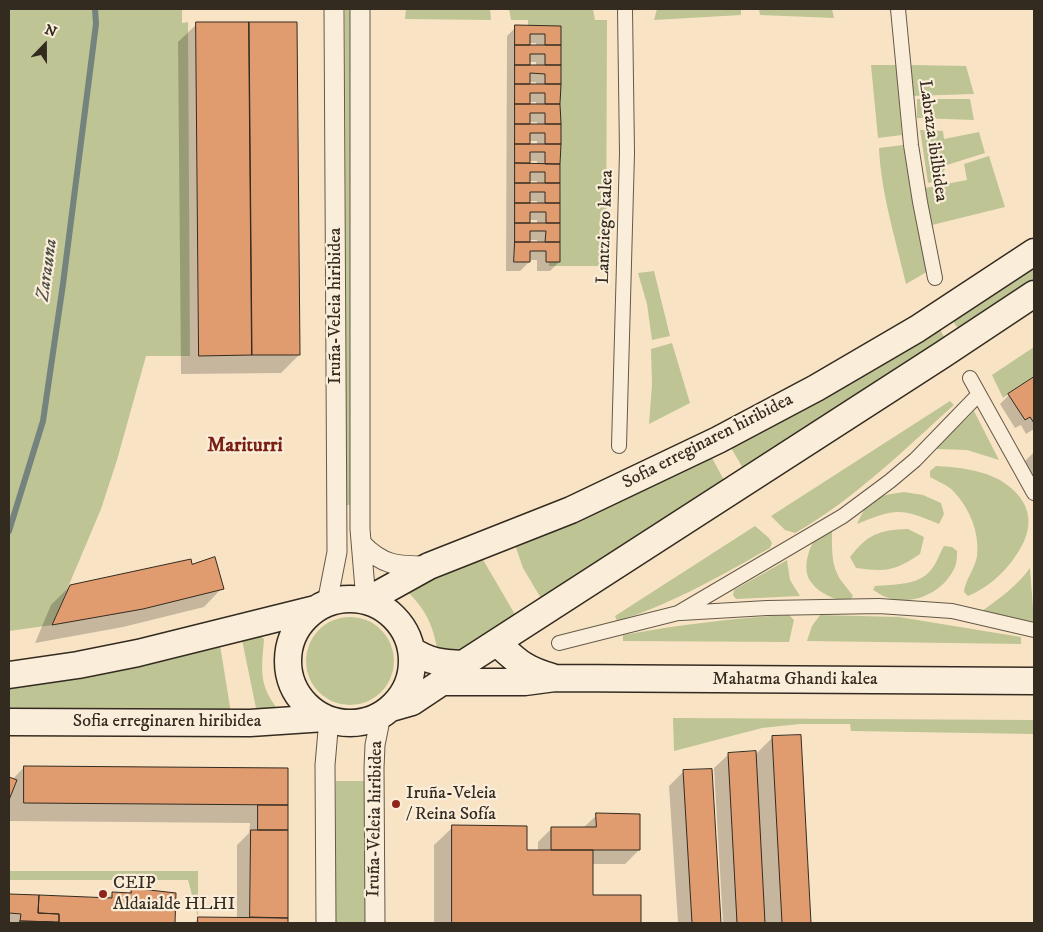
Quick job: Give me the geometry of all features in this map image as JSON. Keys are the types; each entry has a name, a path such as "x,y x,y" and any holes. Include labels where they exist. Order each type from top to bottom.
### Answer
{"main road":[{"name":"Sofia erreginaren hiribidea","path":"366,601 429,566 571,510 718,440 816,388 917,329 1034,252"},
{"path":"321,606 299,625 289,645 288,666 294,688 306,706 327,719 346,723 364,722 412,702 442,682 463,664 1034,294"},
{"path":"9,675 138,653 346,599 366,601 382,608 396,619 406,634 411,650 412,666 409,682 402,696 386,712"},
{"name":"Mahatma Ghandi kalea","path":"497,643 519,664 532,671 555,678"},
{"path":"411,650 426,659 440,663 463,664"},
{"name":"Mahatma Ghandi kalea","path":"442,682 525,682 555,678 1034,681"},
{"name":"Sofia erreginaren hiribidea","path":"9,722 250,723 327,719"}],"street":[{"name":"Iruña-Veleia hiribidea","path":"321,606 337,552 334,9"},
{"name":"Iruña-Veleia hiribidea","path":"360,9 360,529 366,601"},
{"name":"Lantziego kalea","path":"619,446 627,153 625,9"},
{"name":"Labraza ibilbidea","path":"898,9 911,145 935,278"},
{"path":"970,378 1034,493"},
{"path":"678,613 843,516 915,460 979,394"},
{"path":"362,544 372,555 391,564 429,566"},
{"path":"559,643 678,613 766,608 879,606 952,611 1034,630"},
{"name":"Iruña-Veleia hiribidea","path":"375,923 375,745 386,712"},
{"path":"326,923 325,765 327,719"}],"green space":[{"path":"9,9 182,9 182,23 188,22 190,356 146,356 117,460 101,509 52,625 9,631"},
{"path":"345,9 351,9 352,505 346,505"},
{"path":"406,9 490,9 491,20 405,19"},
{"path":"509,9 593,9 595,20 607,20 606,266 549,266 549,262 560,262 561,26 528,25 528,20 511,20"},
{"path":"657,9 741,9 741,15 654,20"},
{"path":"759,9 832,9 834,18 760,15"},
{"path":"871,65 896,65 902,135 878,138"},
{"path":"911,65 966,66 974,94 912,96"},
{"path":"917,99 970,99 974,120 917,118"},
{"path":"920,130 943,131 944,139 979,132 985,153 947,165 939,181 928,183"},
{"path":"903,145 914,211 930,270 906,284 886,200 879,148"},
{"path":"989,156 1005,207 932,225 925,188 967,180 964,164"},
{"path":"1034,265 1034,281 960,331 952,320"},
{"path":"654,271 670,336 652,340 647,304 638,273"},
{"path":"939,328 946,340 744,470 730,446"},
{"path":"672,343 690,403 649,424 652,385 651,349"},
{"path":"1034,347 1034,377 1003,398 992,375"},
{"path":"950,401 954,405 897,456 837,506 816,520 795,533 785,530 771,516"},
{"path":"974,411 999,460 967,450 936,449"},
{"path":"711,456 725,482 542,600 523,568 515,545"},
{"path":"936,466 970,470 996,478 1013,490 1026,507 1028,526 1026,536 1015,557 1000,575 988,585 968,596 964,592 977,556 975,528 957,495 949,487 930,477 930,471"},
{"path":"904,492 923,495 941,503 944,514 939,524 916,515 898,512 881,515 857,524 865,508 874,499"},
{"path":"755,526 769,538 772,543 770,548 676,598 617,621 615,616"},
{"path":"829,528 832,531 833,556 837,574 853,596 849,602 823,593 814,586 808,577 806,564 812,544 820,533"},
{"path":"908,529 924,537 920,554 904,564 890,569 856,568 850,557 869,538 882,532"},
{"path":"944,546 952,547 957,551 956,563 950,576 935,590 917,598 896,600 873,590 875,586 913,582 926,575 933,567"},
{"path":"482,558 516,616 458,654 446,653 437,648 430,622 417,602 405,589"},
{"path":"787,560 790,580 800,596 736,599 733,595 734,590"},
{"path":"1030,568 1034,622 982,611 1014,586"},
{"path":"789,615 794,620 789,642 623,641 623,635 664,628 726,620"},
{"path":"820,615 899,617 1021,637 1021,644 807,641 812,626"},
{"path":"350,617 367,620 381,630 391,644 394,661 391,678 381,692 367,702 350,705 333,702 319,692 309,678 306,661 309,644 319,630 333,620"},
{"path":"258,634 264,639 262,674 266,690 276,707 273,714 257,713 242,640"},
{"path":"220,645 231,713 9,712 9,685"},
{"path":"673,718 1034,720 1034,734 851,731 850,724 800,724 762,728 674,751"},
{"path":"336,781 366,781 365,923 336,923"},
{"path":"9,871 198,871 198,917 188,880 9,880"}],"building":[{"path":"196,22 249,22 252,355 199,356"},
{"path":"249,22 297,22 300,355 252,355"},
{"path":"515,25 561,26 561,45 545,45 545,34 530,34 530,45 515,45"},
{"path":"515,45 561,45 561,65 545,65 545,54 530,54 530,65 515,65"},
{"path":"515,65 561,65 561,84 545,84 545,74 530,73 530,84 515,84"},
{"path":"515,84 561,84 560,104 545,104 545,93 530,93 530,104 515,104"},
{"path":"515,104 560,104 561,124 545,124 545,113 530,113 530,124 515,124"},
{"path":"515,124 561,124 561,144 545,144 545,133 530,133 530,144 515,144"},
{"path":"515,144 561,144 560,164 545,164 545,152 530,152 530,163 515,163"},
{"path":"515,163 560,164 560,183 545,183 545,172 530,172 530,183 515,183"},
{"path":"515,183 560,183 560,203 545,203 545,192 530,192 530,203 515,203"},
{"path":"515,203 560,203 560,223 546,223 546,212 530,212 530,223 515,223"},
{"path":"515,223 560,223 560,242 545,242 546,231 530,231 530,242 515,242"},
{"path":"515,242 560,242 560,262 546,262 546,251 530,251 530,262 514,262"},
{"path":"1034,377 1034,423 1030,417 1025,420 1008,394"},
{"path":"215,557 224,589 143,609 52,625 70,585 191,559 192,564"},
{"path":"801,735 811,923 782,923 772,736"},
{"path":"756,751 765,923 737,923 728,753"},
{"path":"24,766 288,768 288,805 24,803"},
{"path":"712,769 721,923 692,923 683,770"},
{"path":"9,777 17,780 9,800"},
{"path":"258,805 288,805 288,830 258,830"},
{"path":"596,813 640,814 640,850 551,850 551,827 596,827"},
{"path":"452,825 527,826 527,850 593,850 593,895 641,895 641,923 452,923"},
{"path":"251,830 288,830 288,918 250,917"},
{"path":"131,888 176,893 175,923 53,923 59,922 59,914 38,913 39,895 112,898 112,892 131,893"},
{"path":"9,894 39,895 38,913 59,914 59,922 20,921 21,914 9,913"},
{"path":"198,917 288,918 288,923 198,923"},
{"path":"20,921 54,922 20,923"}],"waterway":[{"name":"Zarauna","path":"9,531 43,421 63,284 96,24 95,9"}],"place":[{"name":"Iruña-Veleia / Reina Sofía","path":"396,804"},
{"name":"CEIP Aldaialde HLHI","path":"103,894"}],"district":[{"name":"Mariturri","path":"245,447"}]}
